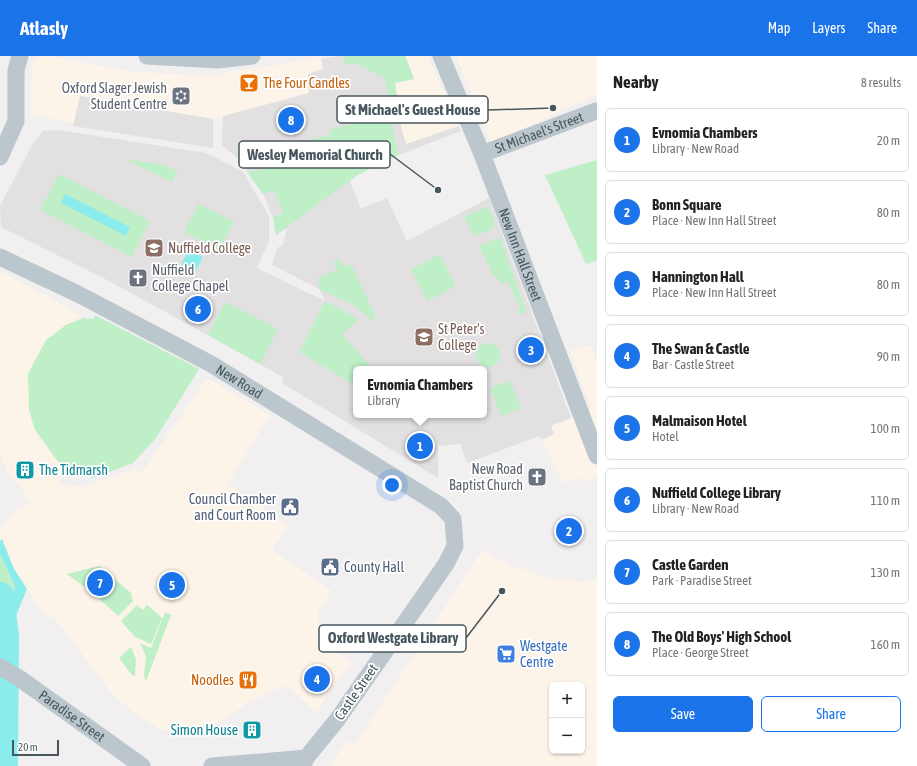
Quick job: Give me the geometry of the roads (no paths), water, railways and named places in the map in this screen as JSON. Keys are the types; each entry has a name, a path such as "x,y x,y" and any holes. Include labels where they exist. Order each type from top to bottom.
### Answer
{"street":[{"path":"0,157 16,121 16,70 20,56"},
{"path":"148,56 212,60 252,56"},
{"name":"New Inn Hall Street","path":"441,56 482,154 597,456"},
{"name":"St Michael's Street","path":"482,154 596,111"},
{"name":"New Road","path":"0,257 78,294 204,360 279,404 441,506 453,519 454,534"},
{"name":"Castle Street","path":"305,762 337,720 446,564 455,546 454,534"},
{"name":"Paradise Street","path":"0,668 19,678 142,766"},
{"path":"212,766 305,762"}],"water":[{"path":"65,194 130,227 126,236 61,203"},
{"path":"188,250 203,257 195,272 181,265"},
{"path":"2,539 14,569 27,589 15,618 15,628 18,629 16,665 0,656 0,582 11,606 15,586 0,554 0,541"},
{"path":"0,682 17,691 15,766 0,766"}],"waterway":[{"path":"0,596 5,636 4,766"}],"place":[{"name":"The Four Candles","path":"249,83"},
{"name":"Oxford Slager Jewish Student Centre","path":"181,96"},
{"name":"St Michael's Guest House","path":"553,108"},
{"name":"The Old Boys' High School","path":"291,120"},
{"name":"Wesley Memorial Church","path":"438,190"},
{"name":"Nuffield College","path":"154,248"},
{"name":"Nuffield College Chapel","path":"138,278"},
{"name":"Nuffield College Library","path":"198,309"},
{"name":"St Peter's College","path":"424,337"},
{"name":"Hannington Hall","path":"531,350"},
{"name":"Evnomia Chambers","path":"420,446"},
{"name":"The Tidmarsh","path":"25,470"},
{"name":"New Road Baptist Church","path":"537,477"},
{"name":"Council Chamber and Court Room","path":"290,507"},
{"name":"Bonn Square","path":"569,531"},
{"name":"County Hall","path":"330,567"},
{"name":"Castle Garden","path":"100,583"},
{"name":"Malmaison Hotel","path":"172,585"},
{"name":"Oxford Westgate Library","path":"502,591"},
{"name":"Westgate Centre","path":"506,654"},
{"name":"The Swan & Castle","path":"317,679"},
{"name":"Noodles","path":"248,680"},
{"name":"Simon House","path":"252,730"}]}
